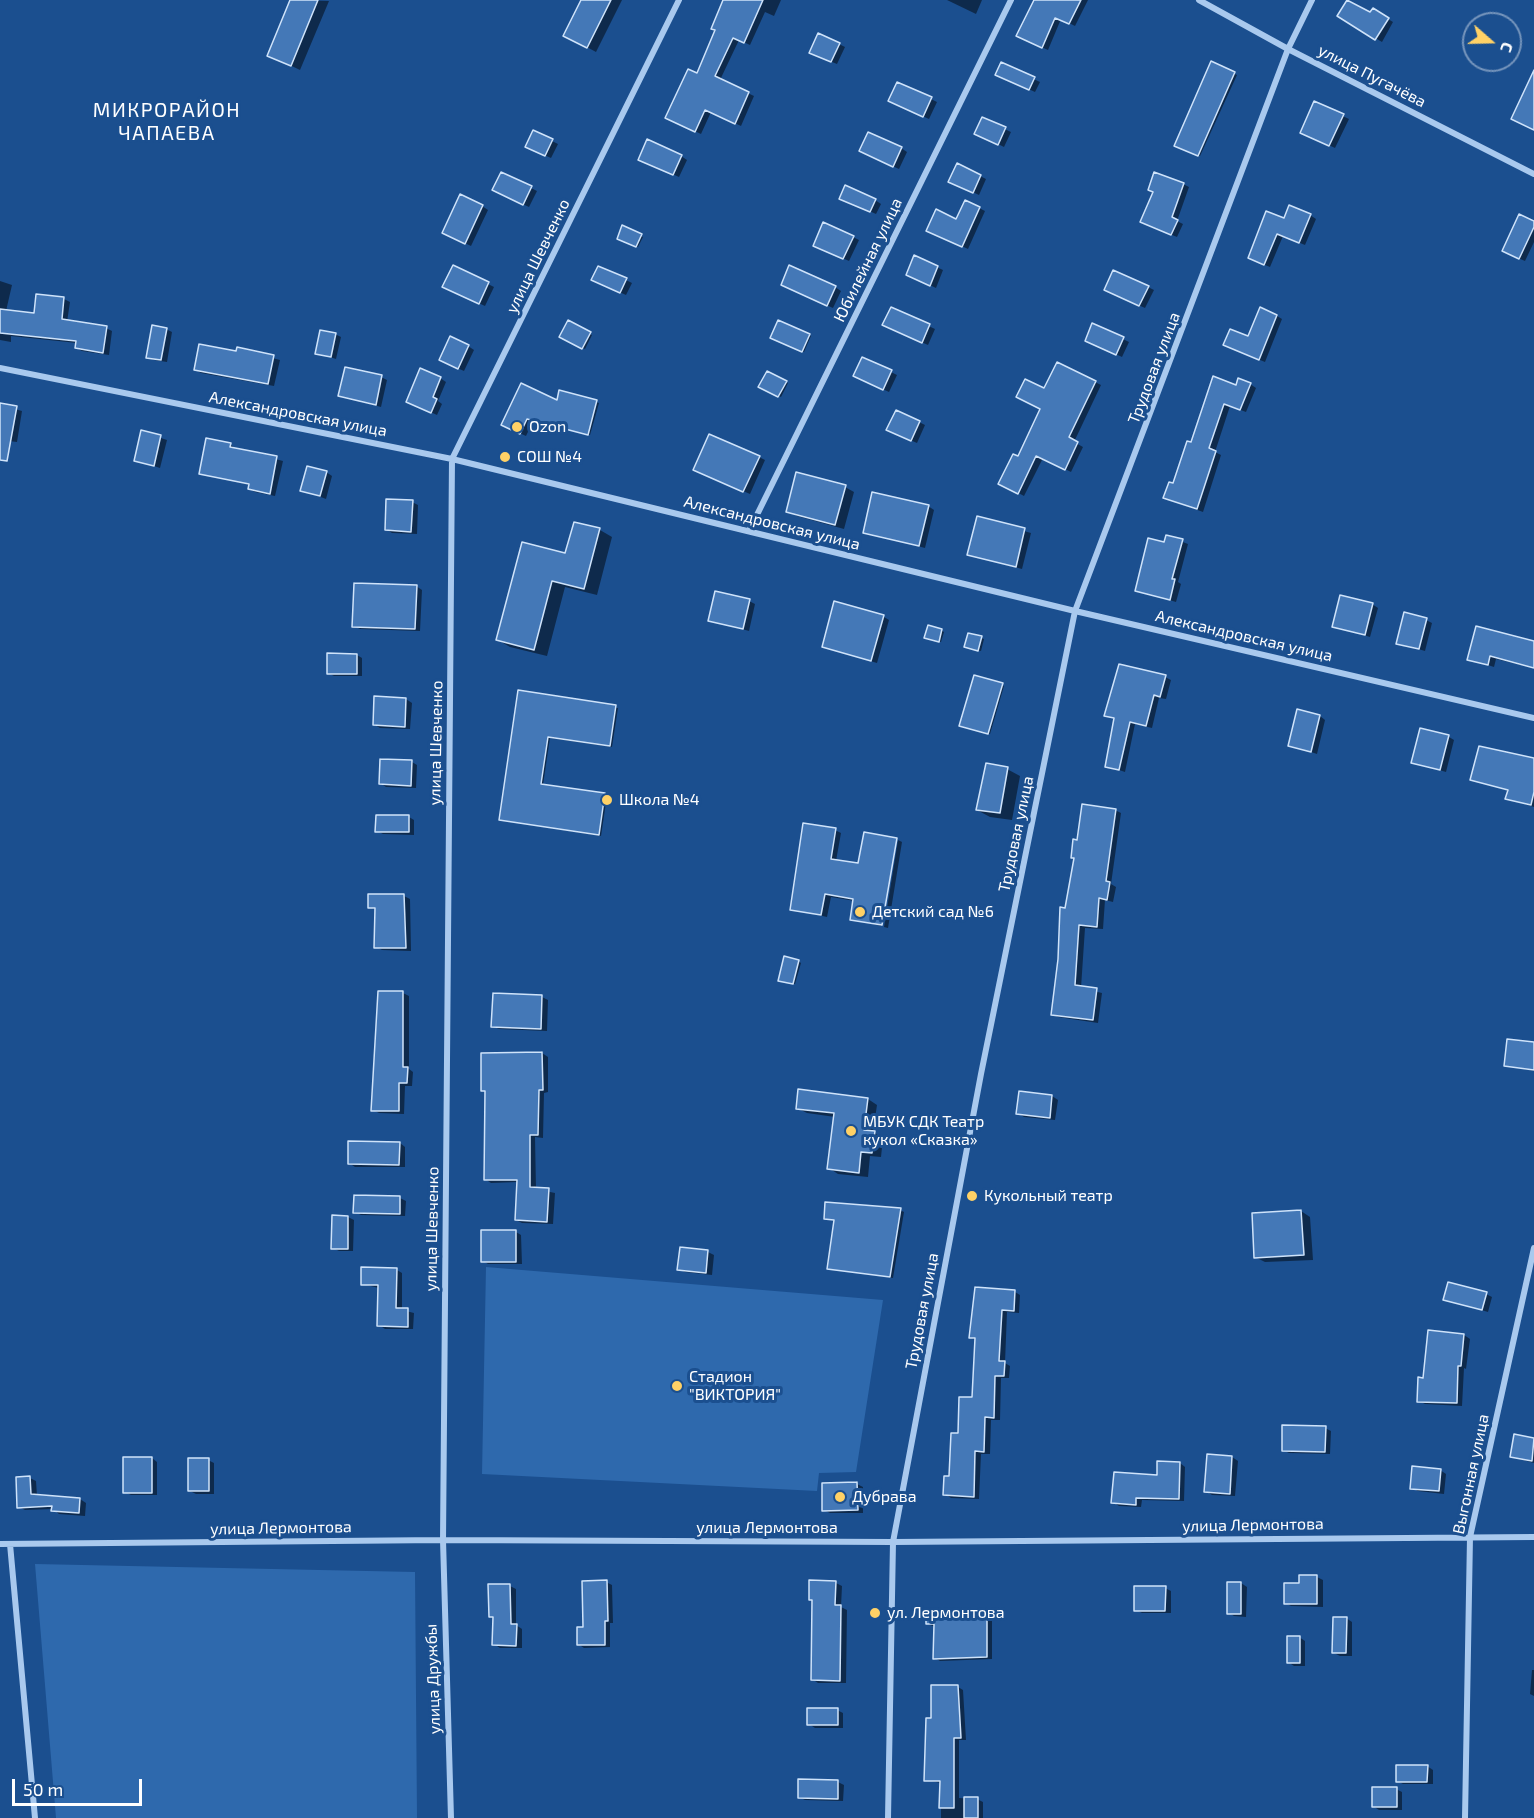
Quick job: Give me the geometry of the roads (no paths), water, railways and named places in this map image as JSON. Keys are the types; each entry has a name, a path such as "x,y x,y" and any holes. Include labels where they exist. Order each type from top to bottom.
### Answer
{"street":[{"name":"улица Шевченко","path":"442,1540 452,459 679,0"},
{"name":"Юбилейная улица","path":"749,531 1011,0"},
{"name":"улица Пугачёва","path":"1199,0 1288,49 1534,174"},
{"name":"Трудовая улица","path":"888,1818 893,1542 981,1074 1075,611 1288,49 1312,0"},
{"name":"Александровская улица","path":"0,368 452,459 1075,611 1534,717"},
{"name":"Выгонная улица","path":"1465,1818 1470,1537 1534,1248"},
{"name":"улица Лермонтова","path":"0,1544 442,1540 893,1542 1534,1537"},
{"name":"улица Дружбы","path":"442,1540 451,1818"},
{"path":"10,1544 35,1818"}],"place":[{"name":"Ozon","path":"517,427"},
{"name":"СОШ №4","path":"505,457"},
{"name":"Школа №4","path":"607,800"},
{"name":"Детский сад №6","path":"860,912"},
{"name":"МБУК СДК Театр кукол «Сказка»","path":"851,1131"},
{"name":"Кукольный театр","path":"972,1196"},
{"name":"Стадион \"ВИКТОРИЯ\"","path":"677,1386"},
{"name":"Дубрава","path":"840,1497"},
{"name":"ул. Лермонтова","path":"875,1613"}],"district":[{"name":"МИКРОРАЙОН ЧАПАЕВА","path":"167,122"}]}
